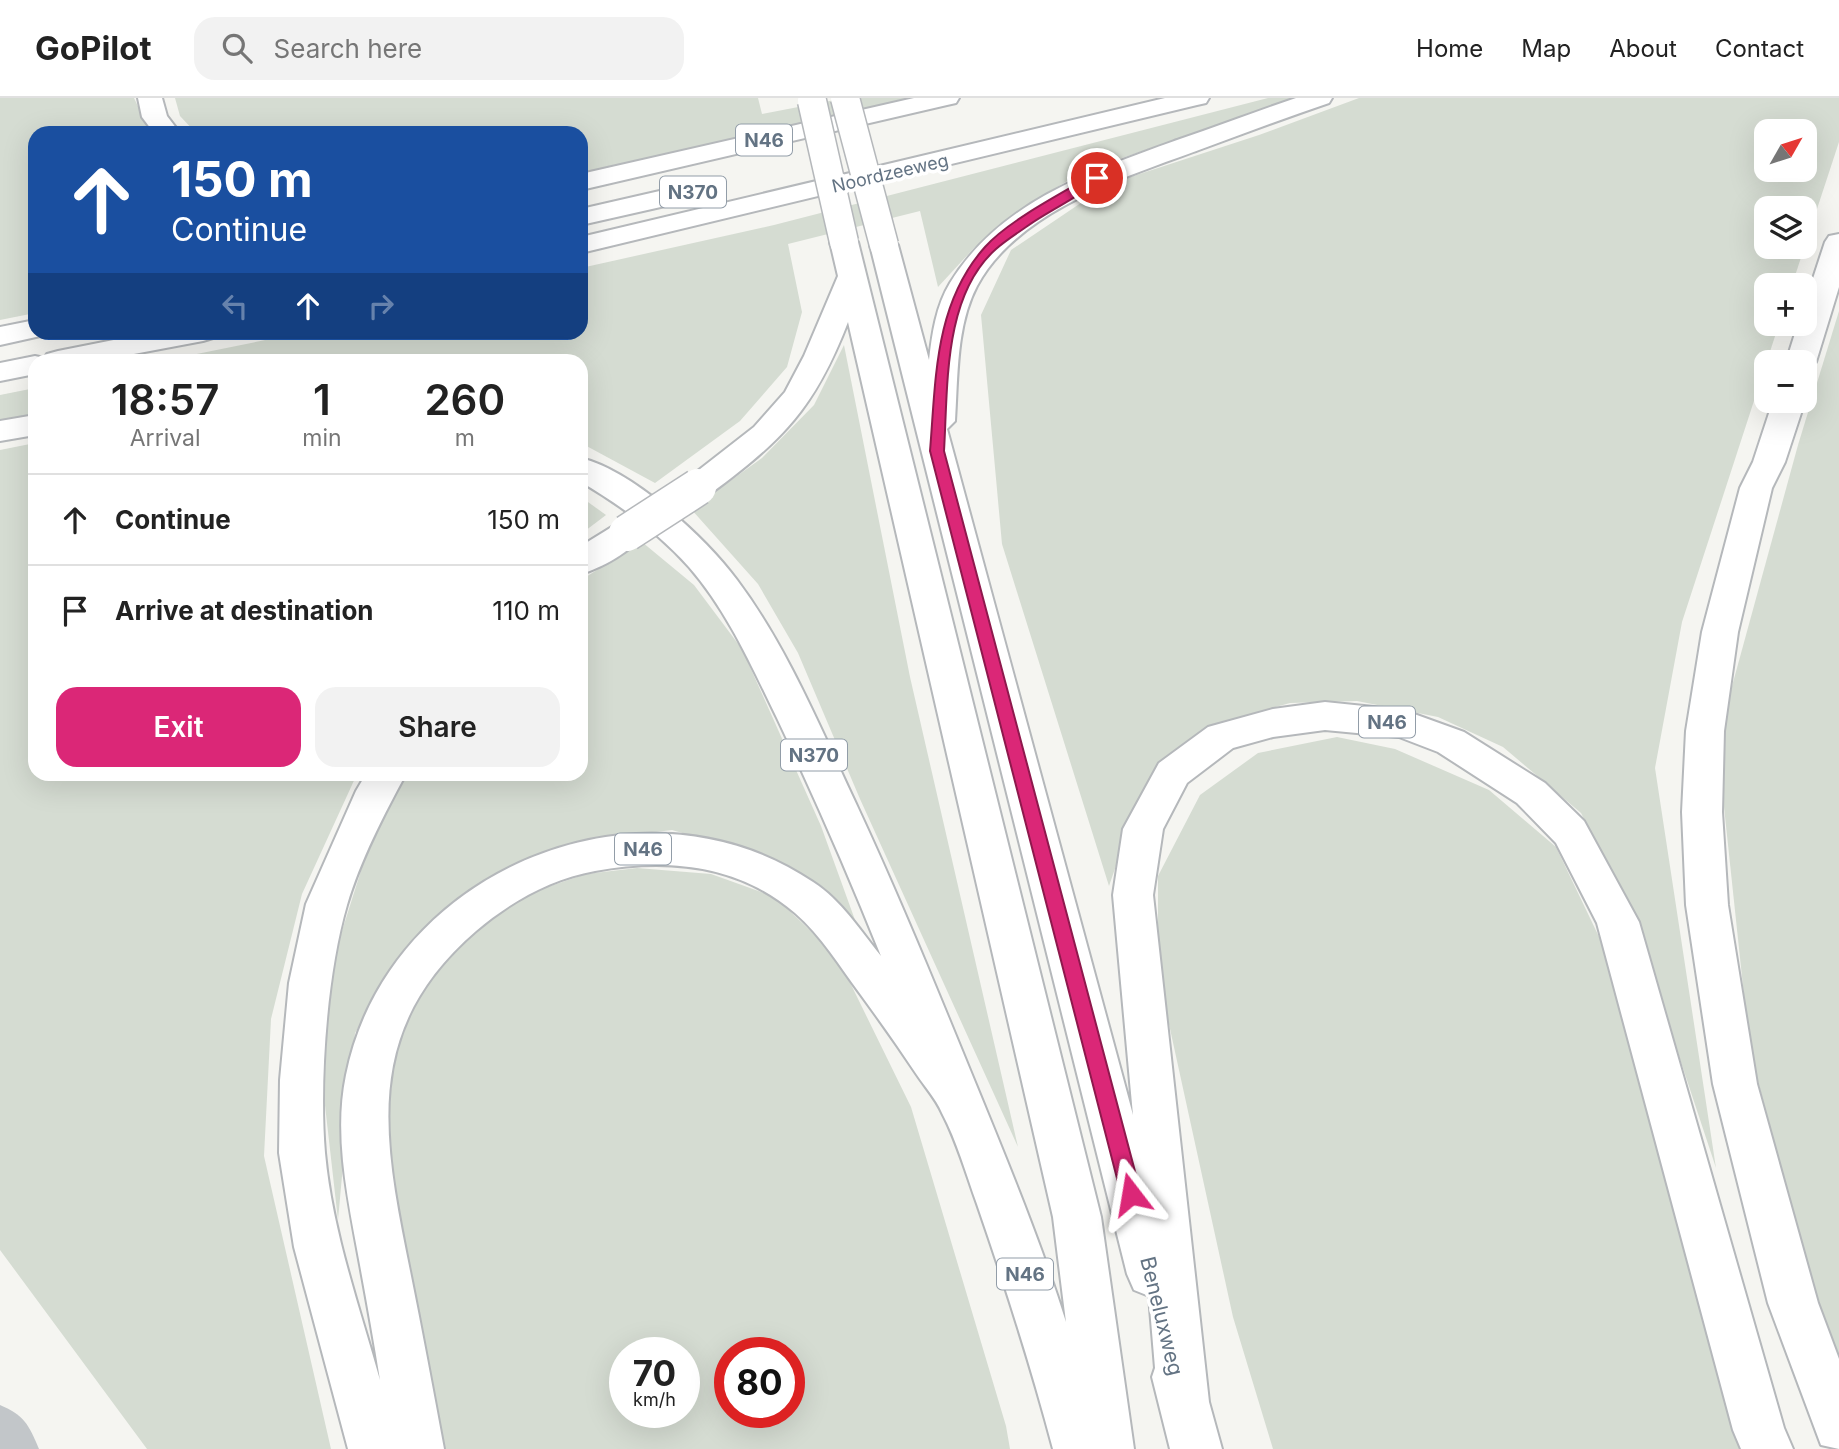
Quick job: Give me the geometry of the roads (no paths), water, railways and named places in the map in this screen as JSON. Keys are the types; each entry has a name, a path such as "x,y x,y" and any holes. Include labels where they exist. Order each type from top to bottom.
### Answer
{"highway":[{"path":"150,98 155,117 162,126"},
{"name":"N46","path":"845,98 937,451"},
{"name":"N46","path":"588,180 947,98"},
{"name":"Noordzeeweg","path":"588,243 1197,98"},
{"name":"N46","path":"937,451 944,363 952,320 962,286 990,248 1042,209 1097,178 1320,98"},
{"name":"N46","path":"812,100 849,267 1077,1217 1108,1449"},
{"name":"Noordzeeweg","path":"768,174 888,146"},
{"name":"N370","path":"588,215 694,191"},
{"path":"1805,350 1839,242"},
{"path":"588,557 698,487 776,424 809,378 849,267"},
{"path":"0,336 28,330"},
{"path":"89,354 161,340"},
{"path":"0,372 28,366"},
{"path":"1785,413 1769,462 1756,488 1720,632 1705,731 1702,813 1707,905 1735,1084 1793,1304 1839,1427"},
{"path":"0,431 28,426"},
{"name":"Beneluxweg","path":"937,451 1065,935 1196,1449"},
{"name":"N370","path":"588,473 664,522 713,573 758,640 858,851 961,1102"},
{"name":"N46","path":"1184,1401 1133,895 1143,829 1173,773 1222,737 1273,723 1325,716 1403,724 1451,742 1531,793 1570,832 1618,922 1759,1430 1767,1449"},
{"path":"374,1449 318,1247 302,1153 302,1080 310,983 327,904 375,791 382,781"},
{"name":"N46","path":"418,1449 371,1193 366,1121 368,1078 377,1036 393,998 425,954 460,916 497,891 538,872 578,858 652,848 716,854 759,871 802,896 836,930 897,1009 961,1102 1007,1223 1064,1392 1079,1449"}],"street":[{"path":"0,1431 13,1449"}]}
